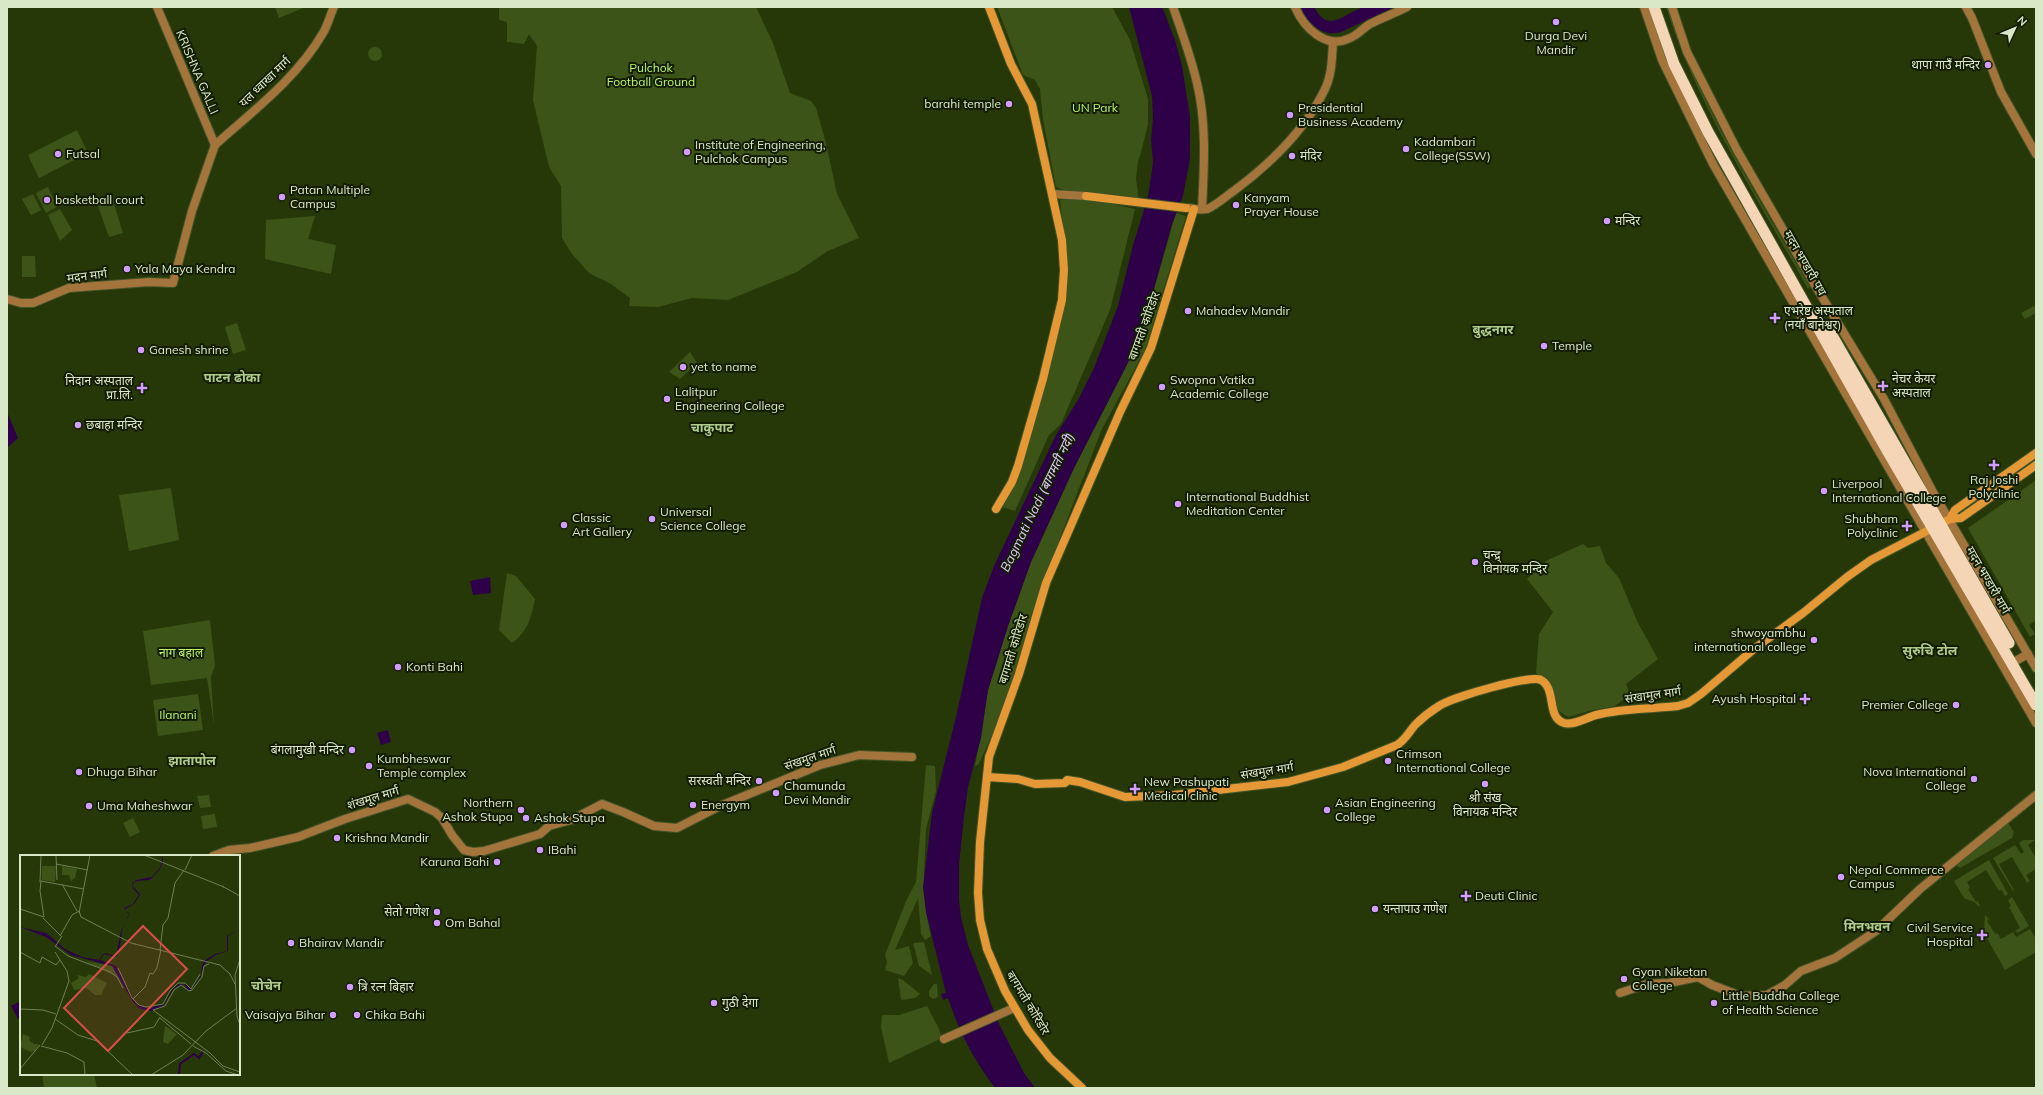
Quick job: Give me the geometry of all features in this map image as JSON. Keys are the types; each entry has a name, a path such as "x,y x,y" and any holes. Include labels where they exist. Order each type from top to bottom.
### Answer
{"highway":[{"name":"मदन भण्डारी पथ","path":"1654,7 1674,64 1708,132 1888,452 1938,526"},
{"name":"मदन भण्डारी पथ","path":"1661,7 1682,64 1730,157 1938,526"},
{"name":"मदन भण्डारी मार्ग","path":"1938,526 2005,651 2020,659 2036,690"},
{"name":"मदन भण्डारी मार्ग","path":"2020,659 2036,705"}],"main road":[{"path":"989,7 1011,64 1032,104 1062,240 1064,270 1062,300 1043,379 1018,466 1012,482 996,509"},
{"path":"1086,196 1194,209"},
{"name":"बागमती कोरिडोर","path":"1082,1088 1041,1049 1004,992 986,949 978,908 980,842 989,757 1019,674 1046,583 1120,412 1151,348 1194,209"},
{"path":"1938,526 1956,510 2036,453"},
{"path":"1938,526 1961,518 2036,465"},
{"name":"संखामुल मार्ग","path":"1410,732 1416,725 1442,704 1500,685 1534,679 1540,679 1549,688 1554,711 1558,719 1564,723 1570,723 1598,715 1683,705 1700,694 1772,634 1803,613 1847,577 1881,554 1938,526"},
{"name":"संखमुल मार्ग","path":"987,777 1018,779 1035,784 1065,783 1068,780 1125,798 1174,795 1288,782 1372,756 1397,745 1410,732"}],"street":[{"name":"KRISHNA GALLI","path":"157,7 215,145"},
{"name":"यल ध्वाखा मार्ग","path":"215,145 296,71 323,32 334,7"},
{"path":"1173,7 1185,38 1197,83 1202,116 1204,156 1194,209 1217,203 1247,181 1294,138 1325,89 1332,60 1333,42"},
{"path":"1294,7 1308,27 1319,36 1333,42 1349,39 1368,25 1407,7"},
{"path":"1644,7 1662,60 1713,164 1864,427 1938,526 2020,659 2036,668"},
{"path":"1672,7 1687,52 1737,150 1816,287 1884,399 1938,526 2005,651 2036,723"},
{"path":"1966,7 1972,18 2001,92 2036,154"},
{"name":"मदन मार्ग","path":"7,299 21,303 33,303 69,288 149,282 173,283 192,211 215,145"},
{"path":"1052,194 1086,196"},
{"name":"संखमुल मार्ग","path":"408,799 435,812 442,818 452,835 464,850 473,852 484,851 540,834 549,826 571,820 602,804 654,826 677,828 720,806 820,765 859,755 912,757"},
{"path":"1620,993 1647,984 1669,983 1698,977 1712,985 1741,996 1767,995 1785,985 1801,971 1834,958 1876,931 1920,889 2036,795"},
{"name":"शंखमूल मार्ग","path":"217,855 230,850 250,848 298,837 345,819 408,799"},
{"path":"944,1039 1014,1008"}],"green space":[{"path":"275,7 302,7 303,8 279,18"},
{"name":"Pulchok Football Ground","path":"499,7 756,7 773,43 790,93 811,101 816,108 826,143 837,194 859,238 828,251 797,272 728,300 692,298 658,307 629,306 630,298 611,284 589,273 572,254 562,238 561,186 549,167 533,100 537,46 529,34 524,44 507,42 507,22 499,20"},
{"name":"UN Park","path":"997,7 1112,7 1130,40 1148,99 1148,124 1138,161 1136,179 1139,200 1113,194 1069,192 1056,187 1043,120 1040,89 1035,80 1023,75"},
{"path":"1648,7 1651,7 1796,296 1794,297 1707,145 1665,57"},
{"path":"1666,7 1668,7 1681,44 1714,116 1751,185 1810,287 1808,289 1749,186 1712,116 1679,44"},
{"path":"375,47 380,49 382,54 380,59 375,61 370,59 368,54 370,49"},
{"name":"Futsal","path":"77,130 88,153 39,178 28,155"},
{"name":"basketball court","path":"48,187 57,207 46,213 36,193"},
{"name":"basketball court","path":"33,194 41,210 31,215 22,199"},
{"path":"1080,197 1135,209 1110,310 1061,424 1049,435 1015,511 1002,507 1019,475 1032,433 1065,301 1068,277 1060,200"},
{"path":"113,201 123,233 109,237 98,206"},
{"path":"60,209 72,230 60,241 48,215"},
{"path":"1176,213 1186,216 1145,350 1102,429 1038,595 1005,705 979,764 975,766 988,690 1008,626 1031,562 1074,468 1137,345"},
{"path":"315,216 308,239 336,245 331,274 265,259 266,220"},
{"path":"22,256 35,256 36,277 22,277"},
{"path":"2036,305 2036,313 2025,319 2021,313"},
{"path":"237,323 246,350 233,354 225,327"},
{"name":"yet to name","path":"690,352 697,363 680,379 669,372"},
{"path":"2035,481 2036,620 2029,625 2035,634 2030,637 1968,528"},
{"path":"171,488 179,540 129,551 119,495"},
{"path":"1583,544 1588,548 1600,546 1606,563 1619,578 1637,621 1658,659 1626,684 1630,694 1615,706 1568,717 1557,710 1551,683 1536,673 1539,634 1553,612 1527,579 1548,560"},
{"path":"507,573 516,576 535,599 528,624 522,634 512,643 499,630"},
{"name":"नाग बहाल","path":"210,620 215,666 211,677 214,725 207,678 151,685 143,631"},
{"name":"Ilanani","path":"198,694 203,730 158,736 153,700"},
{"path":"926,765 935,766 936,791 926,829 924,874 926,912 931,936 925,940 921,934 918,898 895,950 909,946 913,963 904,976 885,970 887,962 885,955 906,901 916,882"},
{"path":"209,795 211,807 200,808 197,796"},
{"path":"215,814 217,827 203,829 201,816"},
{"path":"133,818 140,832 130,837 123,823"},
{"path":"2007,821 2014,832 2012,838 1960,868 1954,864"},
{"path":"2023,840 2035,840 2028,845 2036,858 2036,869 2026,875 2030,881 2027,883 2012,857 1999,864 2014,890 2013,891 1993,858 2015,845 2021,854 2024,852 2019,843"},
{"path":"1989,860 2008,894 2005,896 2002,890 1999,891 1986,870 1967,882 1970,888 1968,889 1976,902 1978,901 1980,907 1974,902 1964,898 1954,881"},
{"path":"2012,897 2029,926 2017,933 2016,931 2013,932 2020,928 2009,907 2011,906 2008,900"},
{"path":"1985,915 1989,919 1987,921 1995,934 1997,933 2001,939 2013,932 2016,937 2030,929 2036,939 2036,952 2005,970 1984,933"},
{"path":"924,942 932,975 919,966 913,943"},
{"path":"898,978 903,980 920,994 915,998 901,1000"},
{"path":"934,984 937,984 938,997 933,999 929,996 929,991"},
{"path":"927,1006 942,1038 889,1063 881,1027 882,1015 899,1015"},
{"path":"42,1075 94,1075 97,1088 44,1088"}],"water":[{"name":"Bagmati Nadi (बागमती नदी)","path":"1129,7 1162,7 1163,9 1175,40 1182,66 1190,116 1190,159 1183,196 1172,224 1137,345 1074,468 1031,562 1008,626 988,690 981,738 968,787 964,816 959,865 959,900 961,917 968,945 999,1024 1024,1073 1035,1088 995,1088 980,1067 968,1045 948,998 943,1000 941,994 946,993 926,912 923,887 932,813 956,717 982,598 994,566 1056,435 1078,400 1094,368 1118,306 1133,245 1148,197 1153,163 1151,139 1153,118 1152,96"},
{"path":"1298,7 1314,7 1325,20 1331,21 1337,20 1364,7 1395,7 1341,32 1328,33 1321,31 1311,23"},
{"path":"7,412 18,438 7,448"},
{"path":"490,577 491,593 473,595 470,581"},
{"path":"388,730 391,742 381,745 377,733"},
{"path":"20,1002 20,1018 18,1019 11,1006"}],"place":[{"name":"Durga Devi Mandir","path":"1556,22"},
{"name":"थापा गाउँ मन्दिर","path":"1988,65"},
{"name":"barahi temple","path":"1009,104"},
{"name":"Presidential Business Academy","path":"1290,115"},
{"name":"Kadambari College(SSW)","path":"1406,149"},
{"name":"Institute of Engineering, Pulchok Campus","path":"687,152"},
{"name":"Futsal","path":"58,154"},
{"name":"मंदिर","path":"1292,156"},
{"name":"Patan Multiple Campus","path":"282,197"},
{"name":"basketball court","path":"47,200"},
{"name":"Kanyam Prayer House","path":"1236,205"},
{"name":"मन्दिर","path":"1607,221"},
{"name":"Yala Maya Kendra","path":"127,269"},
{"name":"Mahadev Mandir","path":"1188,311"},
{"name":"एभरेष्ट अस्पताल (नयाँ बानेश्वर)","path":"1775,318"},
{"name":"Temple","path":"1544,346"},
{"name":"Ganesh shrine","path":"141,350"},
{"name":"yet to name","path":"683,367"},
{"name":"नेचर केयर अस्पताल","path":"1883,386"},
{"name":"Swopna Vatika Academic College","path":"1162,387"},
{"name":"निदान अस्पताल प्रा.लि.","path":"142,388"},
{"name":"Lalitpur Engineering College","path":"667,399"},
{"name":"छबाहा मन्दिर","path":"78,425"},
{"name":"Raj Joshi Polyclinic","path":"1994,465"},
{"name":"Liverpool International College","path":"1824,491"},
{"name":"International Buddhist Meditation Center","path":"1178,504"},
{"name":"Universal Science College","path":"652,519"},
{"name":"Classic Art Gallery","path":"564,525"},
{"name":"Shubham Polyclinic","path":"1907,526"},
{"name":"चन्द्र् विनायक मन्दिर","path":"1475,562"},
{"name":"shwoyambhu international college","path":"1814,640"},
{"name":"Konti Bahi","path":"398,667"},
{"name":"Ayush Hospital","path":"1805,699"},
{"name":"Premier College","path":"1956,705"},
{"name":"बंगलामुखी मन्दिर","path":"352,750"},
{"name":"Crimson International College","path":"1388,761"},
{"name":"Kumbheswar Temple complex","path":"369,766"},
{"name":"Dhuga Bihar","path":"79,772"},
{"name":"Nova International College","path":"1974,779"},
{"name":"सरस्वती मन्दिर","path":"759,781"},
{"name":"श्री संख विनायक मन्दिर","path":"1485,784"},
{"name":"New Pashupati Medical clinic","path":"1135,789"},
{"name":"Chamunda Devi Mandir","path":"776,793"},
{"name":"Energym","path":"693,805"},
{"name":"Uma Maheshwar","path":"89,806"},
{"name":"Northern Ashok Stupa","path":"521,810"},
{"name":"Asian Engineering College","path":"1327,810"},
{"name":"Ashok Stupa","path":"526,818"},
{"name":"Krishna Mandir","path":"337,838"},
{"name":"IBahi","path":"540,850"},
{"name":"Karuna Bahi","path":"497,862"},
{"name":"Nepal Commerce Campus","path":"1841,877"},
{"name":"Deuti Clinic","path":"1466,896"},
{"name":"यन्तापाउ गणेश","path":"1375,909"},
{"name":"सेतो गणेश","path":"437,912"},
{"name":"Om Bahal","path":"437,923"},
{"name":"Civil Service Hospital","path":"1982,935"},
{"name":"Bhairav Mandir","path":"291,943"},
{"name":"Gyan Niketan College","path":"1624,979"},
{"name":"त्रि रत्न बिहार","path":"350,987"},
{"name":"गुठी देगा","path":"714,1003"},
{"name":"Little Buddha College of Health Science","path":"1714,1003"},
{"name":"Vaisajya Bihar","path":"333,1015"},
{"name":"Chika Bahi","path":"357,1015"}],"district":[{"name":"बुद्धनगर","path":"1493,329"},
{"name":"पाटन ढोका","path":"232,377"},
{"name":"चाकुपाट","path":"712,427"},
{"name":"सुरुचि टोल","path":"1930,650"},
{"name":"झातापोल","path":"192,760"},
{"name":"मिनभवन","path":"1867,926"},
{"name":"चोचेन","path":"266,985"}]}
